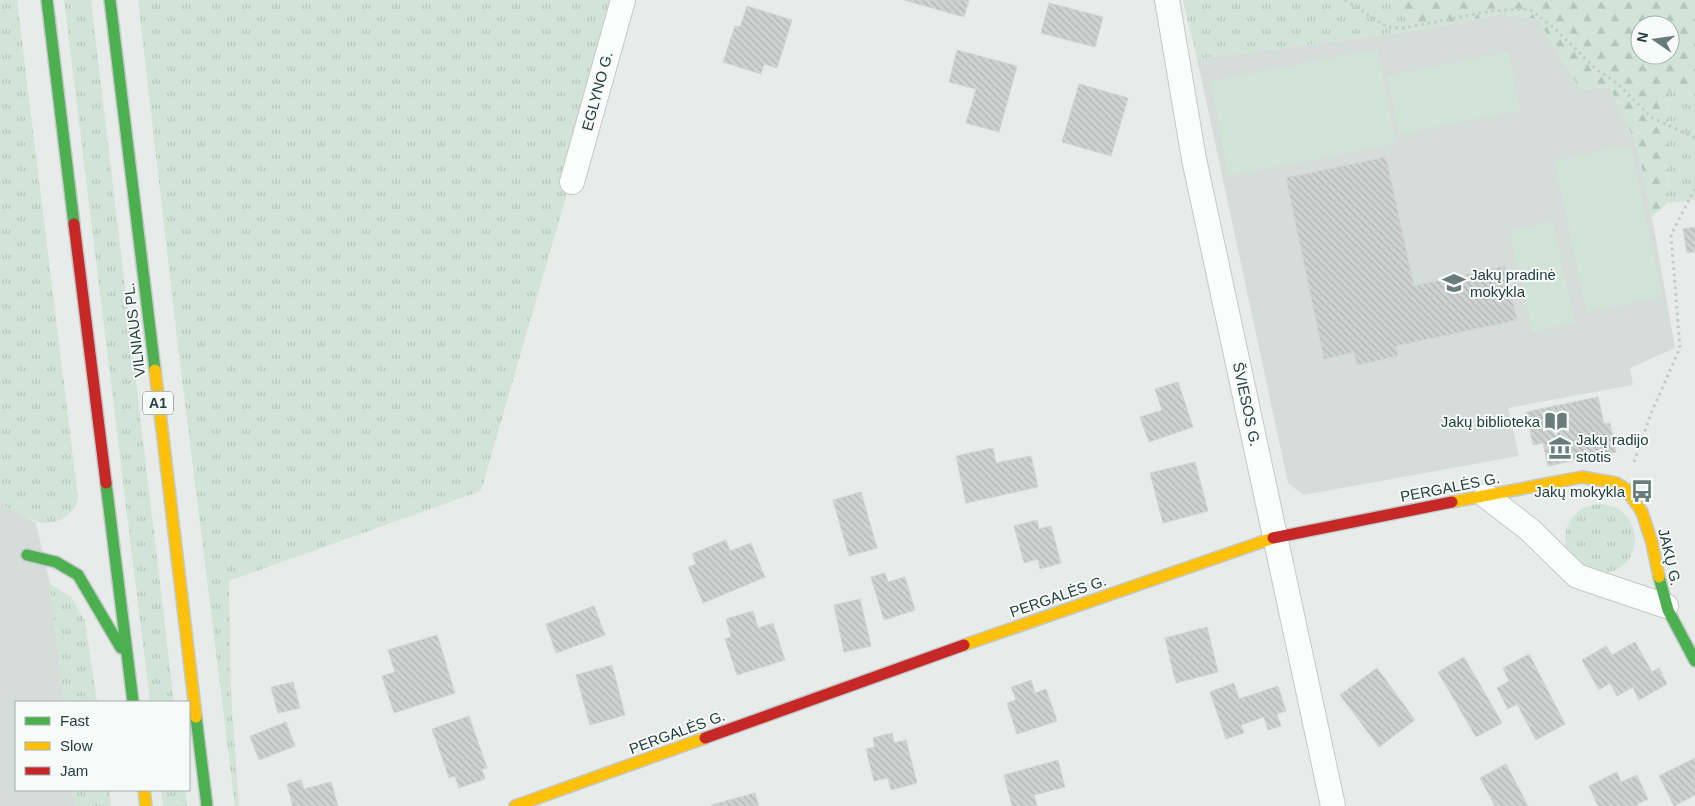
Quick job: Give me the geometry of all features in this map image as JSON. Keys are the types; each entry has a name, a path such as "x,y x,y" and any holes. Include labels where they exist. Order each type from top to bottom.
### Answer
{"main road":[{"path":"47,0 133,701"},
{"name":"VILNIAUS PL.","path":"110,0 206,806"},
{"name":"PERGALĖS G.","path":"515,806 1057,612 1276,537 1582,477 1605,480 1626,488"},
{"name":"JAKŲ G.","path":"1626,488 1646,521 1666,606 1695,661"},
{"path":"27,555 56,562 78,574 127,659"},
{"path":"144,791 146,806"}],"street":[{"name":"EGLYNO G.","path":"572,182 623,0"},
{"name":"ŠVIESOS G.","path":"1166,0 1194,159 1333,806"},
{"path":"1486,496 1530,530 1577,576 1666,606"}],"path":[{"path":"1345,0 1387,28 1405,28 1491,11 1529,9 1553,27 1596,69 1617,83 1651,117 1695,138"},
{"path":"1626,488 1652,411 1680,348 1671,235 1695,188"}],"shaded area":[{"name":"Jakų pradinė mokykla","path":"1499,14 1538,19 1580,89 1610,87 1638,148 1675,348 1630,368 1633,385 1508,408 1519,456 1303,495 1288,483 1197,59 1413,31"},
{"path":"0,502 36,523 50,584 64,701 15,701 15,791 74,791 76,806 0,806"}],"green space":[{"path":"0,0 17,0 78,498 75,507 68,515 48,523 31,520 0,502"},
{"path":"64,0 91,0 174,701 150,701"},
{"path":"138,0 618,0 567,193 481,491 229,581 231,693 239,806 235,806 177,338"},
{"path":"1183,0 1398,0 1413,31 1197,59"},
{"path":"1398,0 1695,0 1695,96 1669,91 1667,203 1652,217 1638,148 1610,87 1580,89 1538,19 1499,14 1413,31"},
{"path":"1377,49 1396,143 1229,176 1211,82"},
{"path":"1508,52 1520,110 1399,134 1388,76"},
{"path":"1669,91 1695,96 1695,200 1667,203"},
{"path":"1630,145 1662,296 1587,312 1555,161"},
{"path":"1552,222 1575,322 1533,332 1510,231"},
{"path":"1607,504 1620,510 1629,519 1633,525 1635,539 1633,553 1625,564 1614,572 1593,574 1586,572 1575,564 1567,553 1565,532 1567,525 1575,514 1586,506"},
{"path":"50,584 71,597 85,621 97,701 64,701"},
{"path":"74,791 109,791 111,806 76,806"},
{"path":"161,791 185,791 187,806 163,806"}],"building":[{"path":"904,0 969,0 964,17"},
{"path":"1049,3 1103,17 1095,47 1041,33"},
{"path":"747,6 792,20 777,68 764,64 761,74 723,62 735,26 740,27"},
{"path":"957,50 1017,66 999,132 966,123 976,89 949,82"},
{"path":"1079,84 1128,98 1111,156 1062,142"},
{"path":"1386,157 1414,286 1505,266 1517,320 1396,346 1398,356 1357,365 1354,352 1324,359 1286,178"},
{"path":"1695,227 1695,252 1687,253 1683,229"},
{"path":"1178,382 1193,427 1149,442 1140,417 1162,410 1155,389"},
{"path":"1598,397 1604,424 1610,423 1616,452 1548,466 1543,443 1533,445 1526,412"},
{"path":"993,448 996,463 1031,456 1038,487 966,503 956,456"},
{"path":"1195,462 1208,511 1163,523 1150,473"},
{"path":"861,492 877,548 849,556 833,500"},
{"path":"1037,520 1039,529 1051,526 1061,563 1040,569 1038,559 1024,563 1014,526"},
{"path":"726,540 730,551 751,543 765,577 703,603 688,567 696,564 692,554"},
{"path":"885,573 888,582 905,577 915,610 884,620 871,577"},
{"path":"860,599 871,646 844,652 834,605"},
{"path":"594,606 605,635 556,653 546,624"},
{"path":"753,611 758,628 773,623 785,660 737,675 725,639 731,637 726,619"},
{"path":"1207,627 1218,672 1176,683 1165,638"},
{"path":"437,635 455,693 394,713 382,676 395,672 388,650"},
{"path":"1635,642 1652,672 1659,668 1667,684 1639,700 1633,687 1617,696 1610,683 1599,690 1582,660 1606,646 1612,655"},
{"path":"1529,654 1565,724 1536,740 1517,704 1508,709 1497,688 1509,681 1503,668"},
{"path":"1464,657 1502,723 1476,737 1438,672"},
{"path":"612,665 625,715 590,725 576,675"},
{"path":"1377,668 1415,720 1379,747 1340,695"},
{"path":"1031,680 1035,693 1046,689 1057,721 1017,734 1007,703 1016,700 1011,687"},
{"path":"293,682 300,708 278,713 271,687"},
{"path":"1234,683 1239,699 1278,686 1286,711 1277,714 1281,726 1268,730 1264,717 1241,725 1244,733 1226,739 1210,692"},
{"path":"469,716 487,768 482,769 485,779 459,788 455,776 449,778 432,729"},
{"path":"286,722 295,746 259,760 250,736"},
{"path":"892,733 894,743 906,740 917,783 891,790 888,778 874,781 866,749 875,747 873,738"},
{"path":"1695,758 1695,795 1674,806 1659,776"},
{"path":"1058,760 1065,787 1034,795 1037,806 1012,806 1004,775"},
{"path":"1506,764 1528,806 1495,806 1480,778"},
{"path":"1617,772 1621,782 1637,775 1648,799 1637,804 1638,806 1598,806 1589,786"},
{"path":"301,780 304,789 331,782 338,806 293,806 287,784"},
{"path":"755,793 759,806 711,806 711,805"}],"traffic: fast":[{"path":"47,0 74,224"},
{"path":"110,0 155,370"},
{"path":"106,483 133,701"},
{"path":"27,555 56,562 78,575 121,648"},
{"path":"1659,577 1668,610 1695,661"},
{"path":"196,717 207,806"}],"traffic: slow":[{"path":"155,370 196,717"},
{"path":"1452,502 1582,477 1616,483 1626,489 1642,512 1652,543 1659,577"},
{"path":"964,645 1273,538"},
{"path":"515,806 705,738"},
{"path":"144,791 146,806"}],"traffic: jam":[{"path":"74,224 106,483"},
{"path":"1273,538 1452,502"},
{"path":"705,738 964,645"}],"place":[{"name":"Jakų pradinė mokykla","path":"1454,283"},
{"name":"Jakų biblioteka","path":"1556,421"},
{"name":"Jakų radijo stotis","path":"1560,448"},
{"name":"Jakų mokykla","path":"1642,491"}]}
